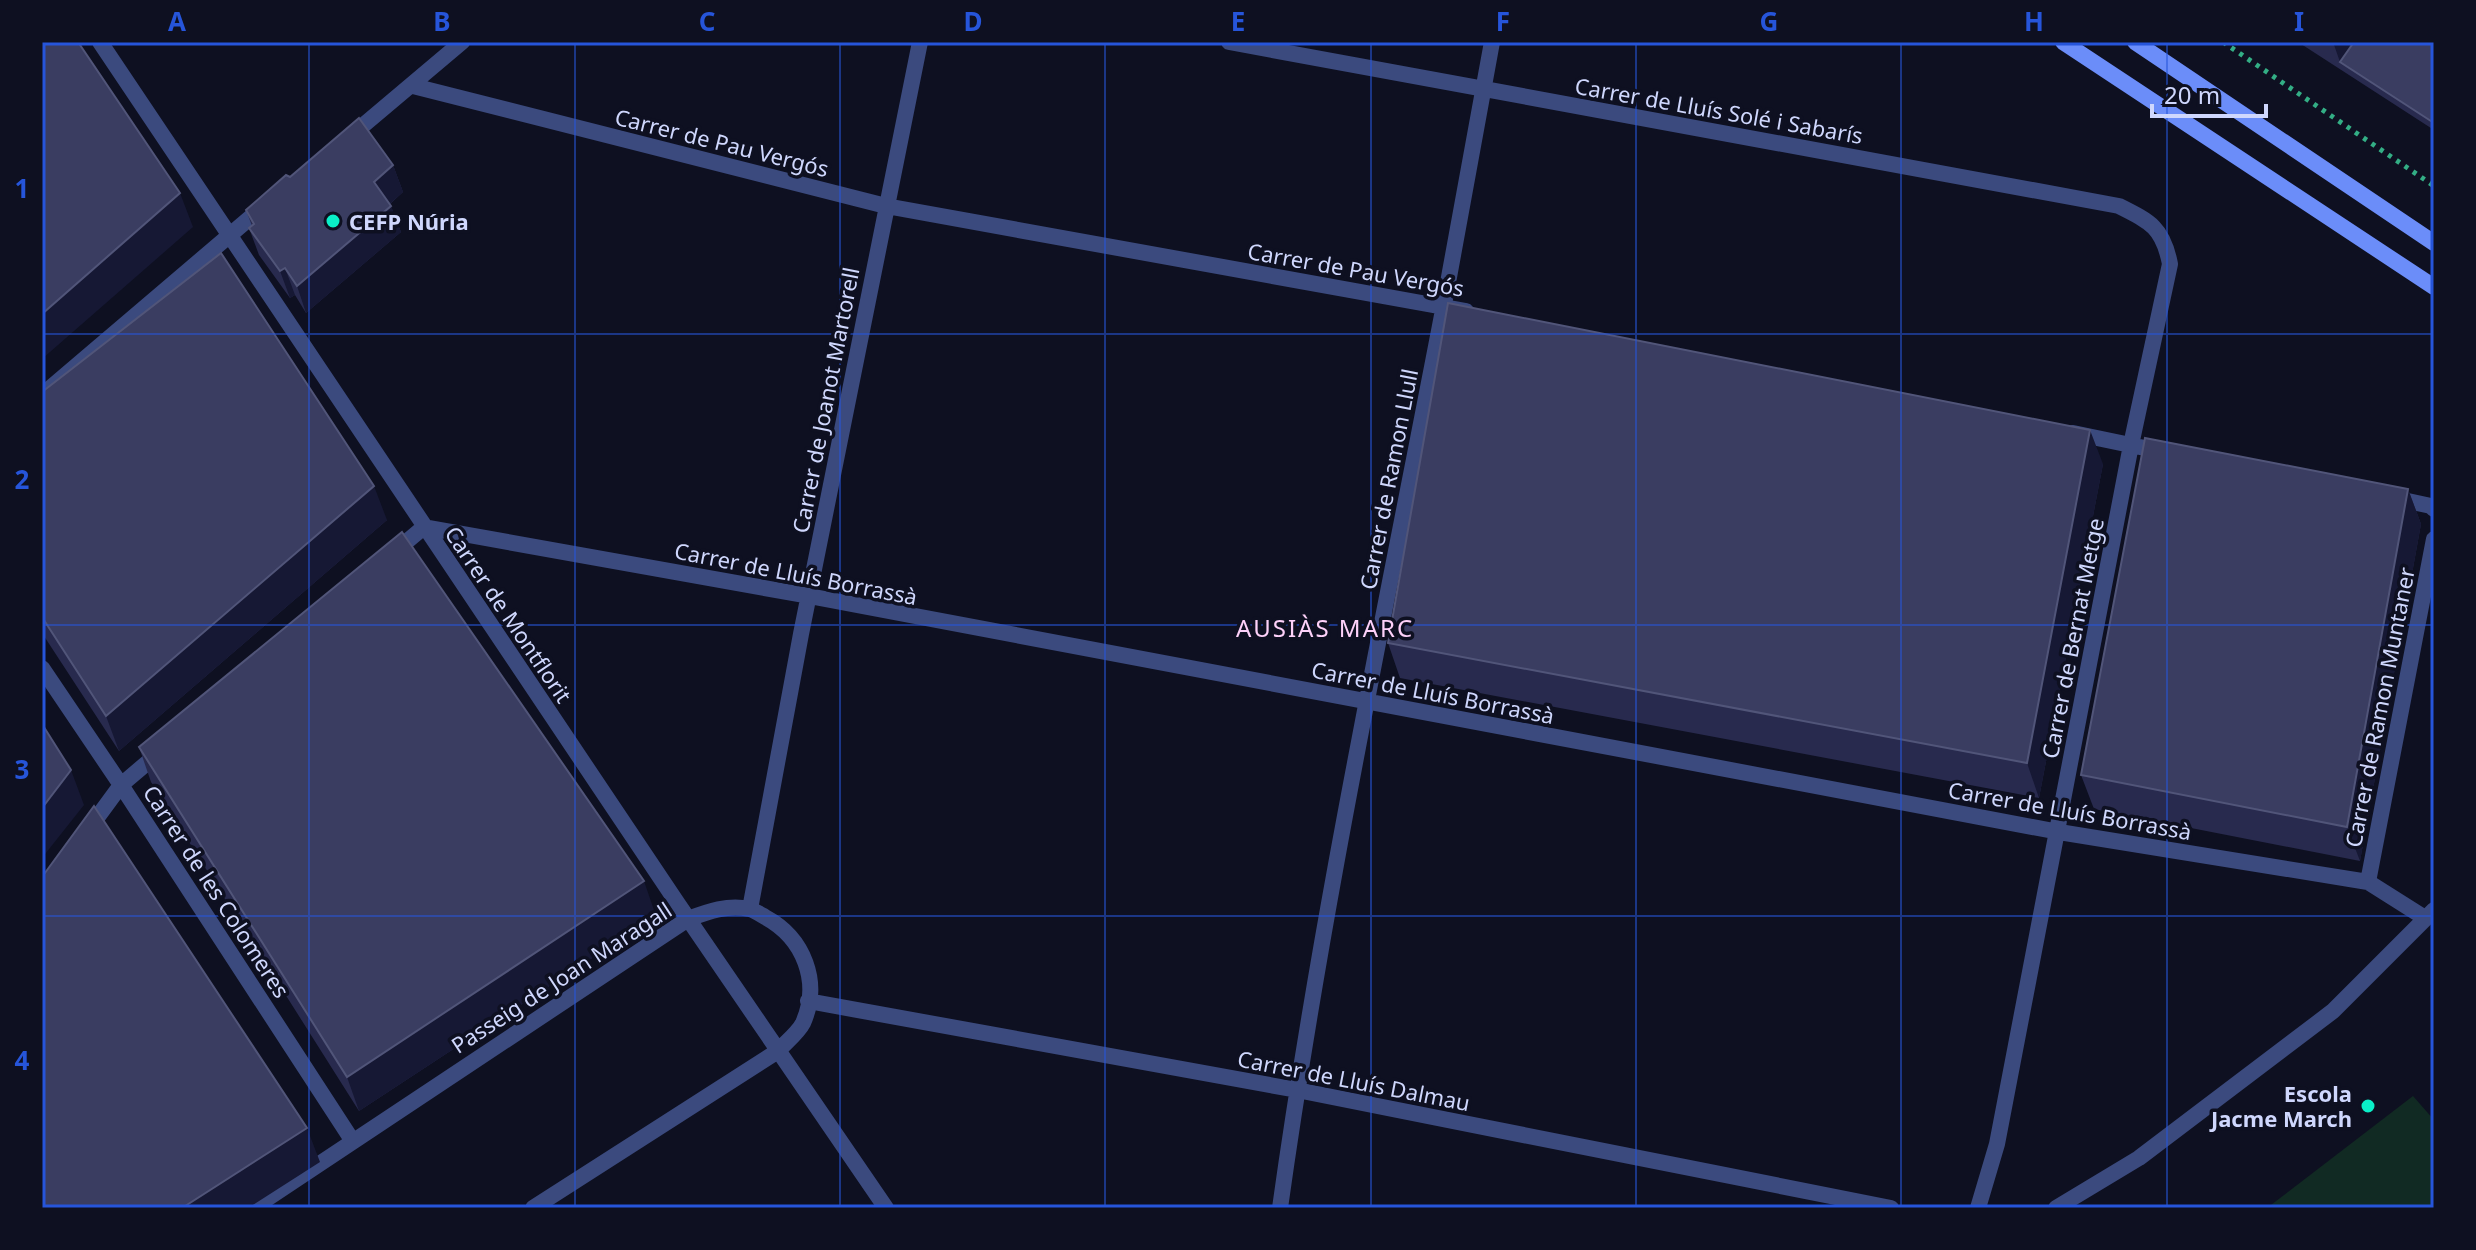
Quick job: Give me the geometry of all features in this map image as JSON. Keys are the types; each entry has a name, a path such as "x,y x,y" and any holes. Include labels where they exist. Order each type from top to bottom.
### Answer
{"main road":[{"path":"2063,42 2434,287"},
{"path":"2135,42 2434,243"}],"street":[{"name":"Carrer de Montflorit","path":"100,42 688,919 886,1208"},
{"path":"338,146 462,42"},
{"name":"Carrer de Joanot Martorell","path":"750,909 920,42"},
{"name":"Carrer de Lluís Solé i Sabarís","path":"1229,42 2119,206 2149,221 2165,240 2170,264"},
{"name":"Carrer de Ramon Llull","path":"1280,1208 1297,1090 1366,702 1444,307 1492,42"},
{"name":"Carrer de Pau Vergós","path":"413,86 886,206 1475,313"},
{"path":"42,395 278,195"},
{"name":"Carrer de Bernat Metge","path":"1978,1208 1997,1144 2131,445 2170,264"},
{"path":"2053,429 2176,454"},
{"path":"2371,494 2434,509"},
{"path":"384,561 424,527"},
{"name":"Carrer de Lluís Borrassà","path":"424,527 809,596 2059,832 2368,882 2431,916"},
{"name":"Carrer de Ramon Muntaner","path":"2368,882 2434,539"},
{"name":"Carrer de les Colomeres","path":"42,668 352,1140"},
{"path":"77,844 121,785 171,742"},
{"name":"Passeig de Joan Maragall","path":"253,1208 688,919 718,909 750,909"},
{"path":"533,1208 778,1051 802,1025 808,1001 809,972 798,944 773,922 750,909"},
{"path":"2056,1208 2139,1158 2333,1011 2431,916"},
{"name":"Carrer de Lluís Dalmau","path":"808,1001 1297,1090 1891,1208"}],"path":[{"path":"2223,42 2434,186"}],"green space":[{"path":"2413,1096 2434,1120 2434,1208 2267,1208"}],"building":[{"path":"42,42 78,42 180,193 42,314"},
{"path":"2354,42 2434,42 2434,123 2340,62"},
{"name":"CEFP Núria","path":"359,118 393,165 374,182 391,206 297,286 285,268 280,271 249,228 254,224 246,210"},
{"path":"221,253 374,486 106,716 42,617 42,392"},
{"path":"1448,303 2090,430 2027,763 1388,643"},
{"path":"2145,438 2408,489 2347,827 2081,775"},
{"path":"402,532 644,881 347,1077 139,747"},
{"path":"42,724 71,770 42,808"},
{"path":"94,806 307,1128 182,1208 42,1208 42,877"}],"place":[{"name":"CEFP Núria","path":"333,221"},
{"name":"Escola Jacme March","path":"2368,1106"}],"district":[{"name":"AUSIÀS MARC","path":"1325,627"}]}
